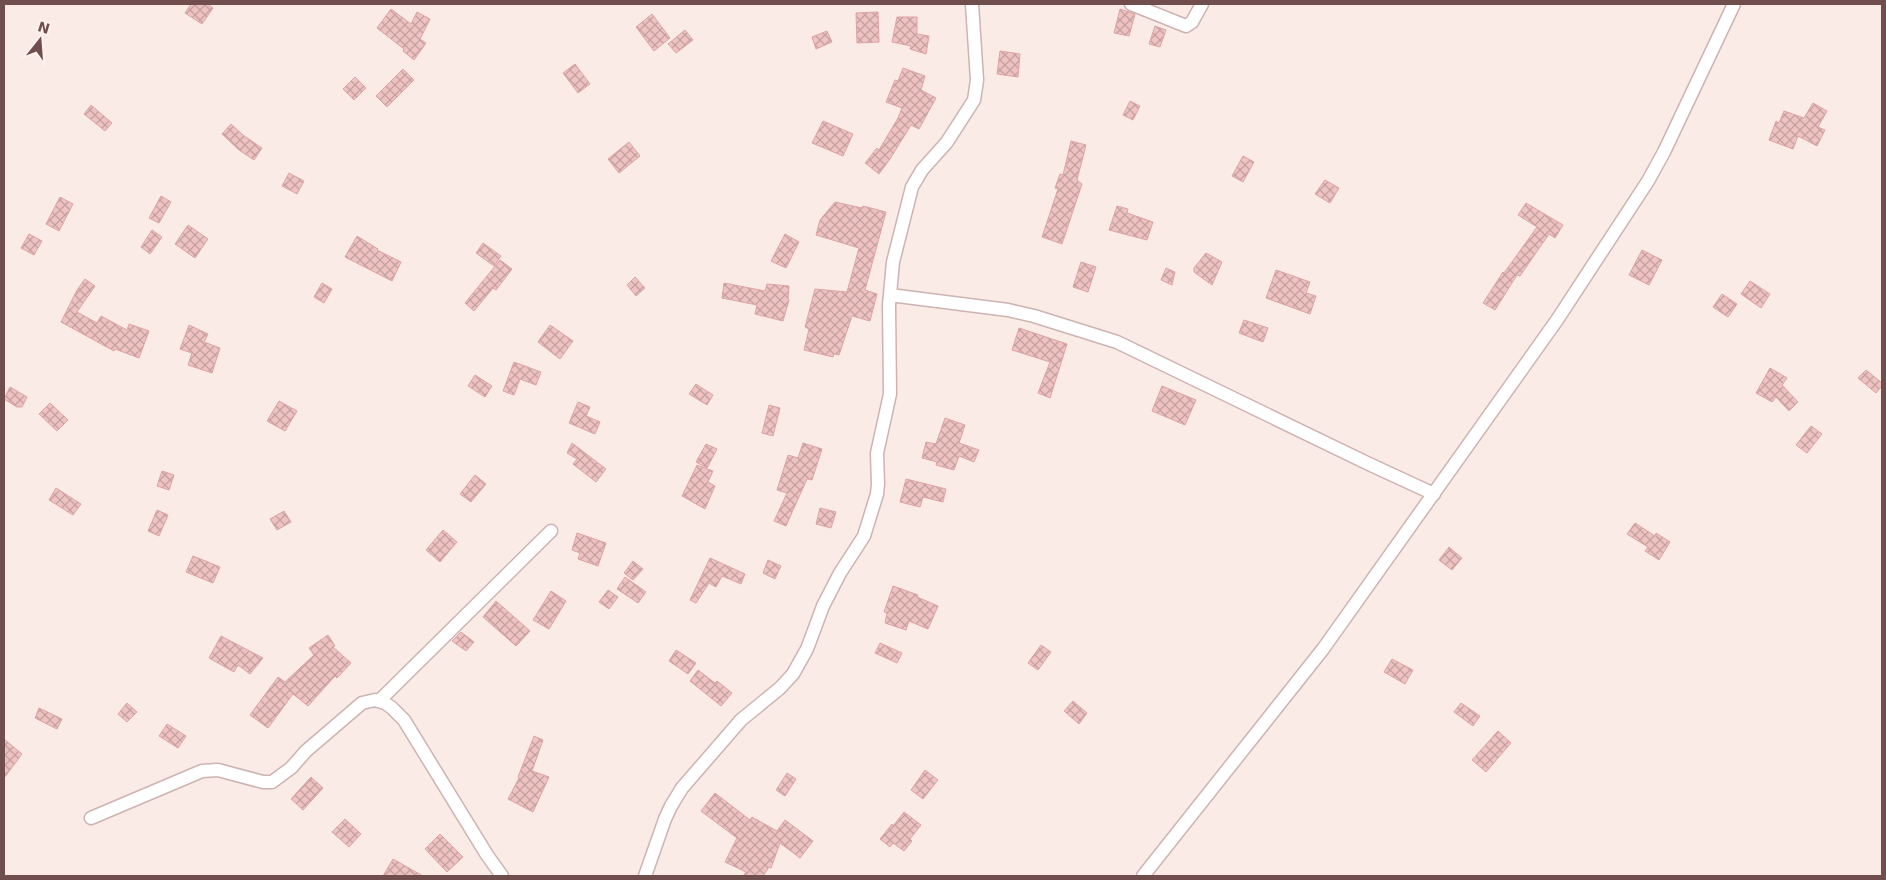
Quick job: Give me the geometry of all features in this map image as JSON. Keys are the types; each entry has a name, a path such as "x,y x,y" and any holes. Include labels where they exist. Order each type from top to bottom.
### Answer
{"street":[{"path":"645,876 670,806 682,788 741,720 780,688 793,674 807,649 823,606 840,573 864,536 877,494 876,453 890,394 890,295 893,262 912,187 922,170 947,142 971,108 974,100 977,80 972,4"},
{"path":"1131,4 1186,26 1192,22 1202,4"},
{"path":"1143,876 1323,649 1557,320 1643,189 1664,152 1734,4"},
{"path":"890,295 1008,310 1117,342 1434,494"},
{"path":"379,700 551,531"},
{"path":"91,818 202,771 218,770 263,782 272,782 291,768 306,751 356,708 370,701 379,700 392,708 404,720 487,855 502,876"}],"building":[{"path":"191,4 207,4 213,8 202,24 185,13"},
{"path":"391,9 411,24 417,12 430,19 420,39 426,43 414,60 403,51 404,49 377,28"},
{"path":"1120,9 1135,14 1129,36 1114,33"},
{"path":"878,12 879,42 857,43 856,13"},
{"path":"652,14 670,38 654,51 636,27"},
{"path":"897,17 917,17 917,34 929,36 926,54 910,49 911,46 892,42"},
{"path":"1155,26 1166,30 1160,47 1149,44"},
{"path":"685,30 693,40 676,53 668,44"},
{"path":"827,31 832,42 816,49 812,37"},
{"path":"1000,51 1020,54 1018,77 997,74"},
{"path":"575,64 590,84 578,93 563,73"},
{"path":"903,68 925,76 921,90 936,98 919,129 911,125 879,174 865,163 877,148 879,150 902,108 886,102 895,80 898,81"},
{"path":"403,69 414,80 387,107 376,96"},
{"path":"355,77 366,88 354,100 343,89"},
{"path":"1130,101 1140,106 1133,120 1123,115"},
{"path":"1813,103 1827,111 1818,127 1825,130 1817,146 1798,136 1793,149 1769,140 1776,121 1779,123 1784,111 1804,118"},
{"path":"91,105 112,123 105,131 84,114"},
{"path":"823,121 853,134 843,156 812,143"},
{"path":"231,124 262,148 254,160 239,150 222,134"},
{"path":"1071,141 1086,145 1077,180 1082,184 1062,244 1042,237 1058,189 1055,188 1060,174 1063,175"},
{"path":"629,142 640,156 619,173 608,159"},
{"path":"1243,156 1254,162 1243,182 1232,176"},
{"path":"289,173 304,181 297,194 282,186"},
{"path":"1325,180 1339,188 1330,203 1315,194"},
{"path":"161,196 171,202 159,223 149,218"},
{"path":"60,197 73,204 59,231 46,224"},
{"path":"835,202 886,212 865,290 877,294 870,321 852,316 839,355 834,354 833,357 804,350 809,329 805,327 815,289 847,292 859,248 816,235 820,220"},
{"path":"1526,203 1563,225 1555,238 1549,234 1520,276 1517,275 1495,310 1483,303 1503,272 1537,227 1518,215"},
{"path":"1117,206 1128,209 1127,213 1153,222 1147,240 1109,230"},
{"path":"188,225 208,239 195,258 175,244"},
{"path":"152,230 162,237 150,254 141,247"},
{"path":"29,234 42,241 34,255 21,248"},
{"path":"785,234 799,242 786,268 771,261"},
{"path":"357,236 377,250 401,262 392,281 345,257"},
{"path":"483,243 501,256 494,266 476,253"},
{"path":"1642,250 1662,260 1649,285 1629,275"},
{"path":"1206,253 1222,262 1212,285 1194,272 1194,268"},
{"path":"500,260 512,269 496,290 493,288 474,311 465,303"},
{"path":"1081,262 1096,267 1088,292 1073,287"},
{"path":"1166,268 1175,272 1172,285 1161,280"},
{"path":"1276,270 1310,282 1306,293 1316,296 1310,314 1266,298"},
{"path":"635,277 645,288 636,296 627,285"},
{"path":"85,279 95,286 77,312 97,323 101,316 127,330 129,324 149,331 139,358 115,349 114,351 61,322 77,290"},
{"path":"1750,281 1770,294 1761,308 1741,294"},
{"path":"322,283 332,289 324,303 314,297"},
{"path":"724,283 765,291 767,284 789,286 789,300 783,321 755,314 757,305 722,298"},
{"path":"1722,294 1737,304 1728,317 1713,307"},
{"path":"1244,320 1268,328 1263,342 1239,333"},
{"path":"189,325 208,334 204,342 220,348 212,373 188,365 192,353 180,349"},
{"path":"550,325 573,341 560,359 538,342"},
{"path":"1019,328 1067,344 1050,398 1038,393 1050,362 1012,350"},
{"path":"514,362 541,372 536,385 520,379 514,395 503,391"},
{"path":"1770,368 1787,378 1782,385 1798,402 1789,411 1776,397 1772,402 1756,393"},
{"path":"1866,370 1882,383 1882,386 1876,393 1858,378"},
{"path":"475,375 492,386 485,397 468,386"},
{"path":"696,384 713,395 707,405 689,394"},
{"path":"1162,386 1196,400 1185,425 1152,411"},
{"path":"10,387 27,397 22,407 17,407 4,399"},
{"path":"279,401 297,411 285,431 267,421"},
{"path":"578,402 590,407 586,416 600,422 595,434 569,423"},
{"path":"50,403 68,420 57,431 39,414"},
{"path":"769,405 780,408 773,436 762,433"},
{"path":"945,418 965,425 959,443 979,450 974,462 959,456 954,470 936,465 937,462 922,458 926,442 936,444"},
{"path":"1811,426 1822,434 1807,453 1796,445"},
{"path":"572,443 606,469 596,482 573,464 577,459 567,453"},
{"path":"803,443 822,449 812,480 807,479 786,526 774,521 787,493 777,490 788,455 798,458"},
{"path":"706,444 717,449 707,468 696,462"},
{"path":"697,465 713,471 708,482 715,486 705,509 682,496"},
{"path":"162,471 174,475 169,490 157,486"},
{"path":"475,475 486,484 471,502 460,494"},
{"path":"906,479 946,489 943,502 923,497 920,507 900,502"},
{"path":"56,488 81,504 73,515 49,500"},
{"path":"820,508 836,512 831,528 816,524"},
{"path":"157,510 168,515 159,536 148,531"},
{"path":"284,511 291,522 277,530 270,519"},
{"path":"1635,523 1655,536 1656,533 1670,542 1659,560 1645,551 1648,547 1627,534"},
{"path":"443,530 457,542 440,562 426,550"},
{"path":"577,533 606,543 598,566 578,559 580,553 572,550"},
{"path":"1449,547 1462,558 1452,570 1439,560"},
{"path":"193,556 220,567 213,583 186,572"},
{"path":"710,558 745,574 741,584 722,576 716,587 709,583 696,603 690,600"},
{"path":"768,560 781,566 775,579 763,573"},
{"path":"633,561 643,569 633,580 624,573"},
{"path":"625,577 646,592 638,603 617,589"},
{"path":"893,586 918,595 917,597 938,606 928,629 909,621 906,630 885,623 887,613 884,612"},
{"path":"608,590 618,597 609,609 599,602"},
{"path":"551,591 566,601 549,629 533,620"},
{"path":"496,601 530,631 516,646 483,617"},
{"path":"461,632 474,642 466,651 452,641"},
{"path":"328,635 335,646 333,647 351,663 337,678 335,676 308,706 293,694 268,728 250,715 278,677 285,682 314,655 309,648"},
{"path":"221,636 263,658 250,674 238,665 234,672 209,658"},
{"path":"880,643 902,653 897,663 875,653"},
{"path":"1041,645 1051,652 1038,670 1028,663"},
{"path":"676,650 696,663 688,674 669,661"},
{"path":"1392,659 1413,670 1405,684 1384,672"},
{"path":"698,670 715,683 717,681 732,693 721,706 690,681"},
{"path":"1073,701 1087,713 1079,724 1064,711"},
{"path":"127,703 137,712 127,722 118,714"},
{"path":"1461,703 1480,716 1473,726 1454,712"},
{"path":"39,708 62,719 57,729 35,718"},
{"path":"167,724 186,736 178,748 159,736"},
{"path":"1498,731 1511,743 1486,772 1472,760"},
{"path":"534,736 543,740 532,771 549,777 533,812 508,799 519,778"},
{"path":"4,739 22,754 4,778"},
{"path":"925,770 938,780 923,799 911,790"},
{"path":"787,773 796,779 785,796 776,790"},
{"path":"311,777 323,788 303,810 291,799"},
{"path":"715,793 750,820 752,817 777,831 785,820 813,841 800,858 780,843 771,868 769,867 763,876 743,876 746,872 725,862 737,838 701,811"},
{"path":"904,812 921,825 910,839 912,841 904,851 893,843 890,847 880,839"},
{"path":"345,819 361,834 349,847 332,832"},
{"path":"440,834 463,857 447,872 425,849"},
{"path":"393,859 423,876 383,876"}]}
